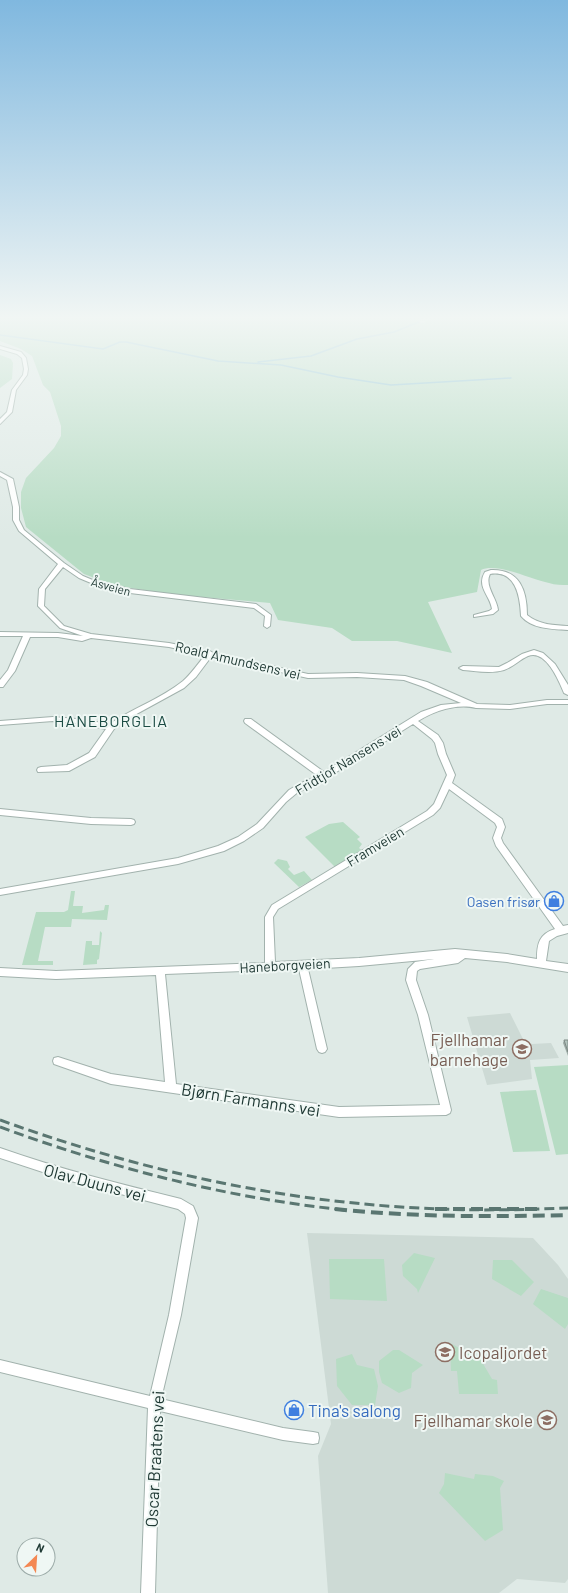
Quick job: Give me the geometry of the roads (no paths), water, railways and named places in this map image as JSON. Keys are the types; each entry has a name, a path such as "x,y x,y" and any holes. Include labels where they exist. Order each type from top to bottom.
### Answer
{"street":[{"path":"0,422 9,412 14,389"},
{"name":"Åsveien","path":"0,474 10,479 18,526 22,531 62,564 93,582 130,591 256,606 268,615 267,626"},
{"path":"62,564 42,589 41,606 62,626 90,636"},
{"path":"476,616 492,613 495,610 494,601 487,591 484,580 487,573 496,572 509,576 516,583 522,593 524,616 528,620 544,625 568,628"},
{"name":"Roald Amundsens vei","path":"0,634 27,636 58,635 82,639 90,636 169,645 308,676 357,675 405,678 424,684 474,705"},
{"path":"0,685 11,671 27,636"},
{"path":"463,668 502,668 527,654 535,653 544,657 554,666 568,693"},
{"path":"41,770 69,768 92,755 111,727 124,717 182,686 210,654"},
{"name":"Fridtjof Nansens vei","path":"0,892 58,881 150,867 205,854 245,837 259,826 292,792 324,776 436,708 460,705 510,707 547,702 568,702"},
{"path":"0,723 53,719 76,720 111,727"},
{"path":"248,721 324,776"},
{"path":"413,721 434,737 439,743 451,775 448,784 499,821 501,828 497,838 499,844 565,929 551,933 544,939 541,963"},
{"name":"Framveien","path":"270,966 269,917 275,907 430,813 437,806 448,784"},
{"path":"0,812 91,821 131,822"},
{"name":"Haneborgveien","path":"0,972 56,975 303,965 365,961 439,953 464,953 568,968"},
{"name":"Bjørn Farmanns vei","path":"58,1061 111,1079 339,1112 446,1110 423,1015 411,980 413,969 418,966 458,959 464,953"},
{"path":"303,965 322,1050"},
{"path":"160,971 171,1087"},
{"name":"Olav Duuns vei","path":"0,1153 29,1164 84,1180 181,1204 189,1210"},
{"name":"Oscar Braatens vei","path":"148,1593 154,1403 175,1315 192,1227 192,1218 189,1210"},
{"path":"0,1366 283,1434 313,1438"}],"railway":[{"path":"0,1120 51,1138 154,1168 207,1180 312,1198 366,1204 438,1209"},
{"path":"0,1127 84,1156 170,1179 257,1198 345,1210"},
{"path":"531,1209 568,1208"},
{"path":"335,1209 393,1214 452,1216 568,1215"},
{"path":"438,1209 531,1209"},
{"path":"438,1209 531,1209"},
{"path":"531,1209 540,1209"}],"place":[{"name":"Oasen frisør","path":"554,901"},
{"name":"Fjellhamar barnehage","path":"522,1049"},
{"name":"Icopaljordet","path":"445,1352"},
{"name":"Tina's salong","path":"294,1410"},
{"name":"Fjellhamar skole","path":"547,1420"}],"district":[{"name":"HANEBORGLIA","path":"111,720"}]}
